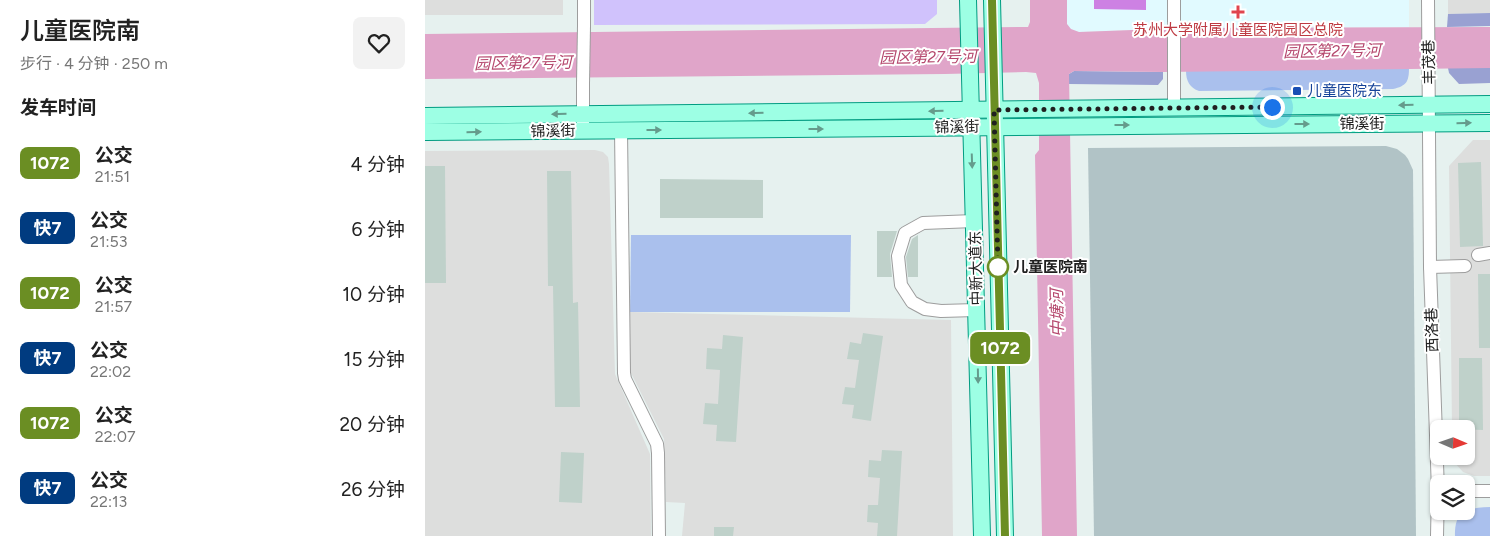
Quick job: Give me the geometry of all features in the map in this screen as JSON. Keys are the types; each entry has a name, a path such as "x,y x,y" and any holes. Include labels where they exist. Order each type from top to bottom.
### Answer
{"main road":[{"name":"中新大道东","path":"968,0 982,536"},
{"name":"中新大道东","path":"992,0 1005,536"},
{"name":"锦溪街","path":"1073,117 1174,108 1490,104"},
{"name":"锦溪街","path":"425,116 971,111 994,118 1073,117 1429,123 1490,122"},
{"name":"锦溪街","path":"425,132 971,127 994,118"}],"street":[{"path":"583,131 584,0"},
{"path":"1174,0 1174,108"},
{"name":"丰茂巷","path":"1428,0 1429,123"},
{"name":"西洛巷","path":"1429,123 1430,267 1437,475"},
{"path":"621,130 624,373 625,380 657,444 659,536"},
{"path":"975,221 923,223 905,233 897,256 901,285 912,302 925,308 941,311 977,310"},
{"path":"1430,267 1465,266"},
{"path":"1475,491 1490,491"},
{"name":"西洛巷","path":"1437,520 1437,536"}],"shaded area":[{"path":"425,0 563,0 563,15 425,15"},
{"path":"594,0 937,0 937,14 925,24 594,25"},
{"name":"苏州大学附属儿童医院园区总院","path":"1067,0 1409,0 1409,27 1186,28 1079,32 1070,29 1067,24"},
{"path":"1094,0 1146,0 1146,10 1094,9"},
{"path":"1448,0 1490,0 1490,13 1448,14"},
{"path":"1490,13 1490,26 1447,27 1448,14"},
{"path":"1409,68 1406,83 1393,89 1199,91 1189,84 1186,71"},
{"path":"1448,68 1490,68 1490,83 1459,84 1449,73"},
{"path":"1074,71 1163,72 1163,79 1158,85 1069,84 1069,74"},
{"path":"1473,140 1490,140 1490,476 1471,475 1463,472 1457,465 1475,465 1475,420 1452,420 1449,166"},
{"path":"1386,146 1397,149 1405,155 1413,170 1416,536 1094,536 1088,148"},
{"path":"595,150 603,152 608,157 609,164 615,374 650,454 651,536 425,536 425,151"},
{"path":"631,235 851,235 850,312 630,312"},
{"path":"630,312 951,320 953,536 682,536 685,503 666,502 664,439 629,369"},
{"path":"1490,507 1490,536 1455,536 1458,520 1475,520 1475,508"}],"water":[{"path":"1030,0 1067,0 1067,24 1071,29 1079,32 1186,28 1490,27 1490,68 1163,72 1074,71 1069,74 1077,536 1042,536 1035,155 1039,150 1039,83 1036,73 425,79 425,34 1028,27 1030,22"}],"building":[{"path":"1481,162 1483,246 1460,247 1458,163"},
{"path":"425,166 445,166 446,283 425,283"},
{"path":"547,171 571,171 573,303 578,302 580,407 555,407 553,286 548,286"},
{"path":"660,179 763,180 763,218 660,218"},
{"path":"877,231 897,231 890,254 892,277 877,277"},
{"path":"918,235 918,277 908,277 906,257 912,239"},
{"path":"1478,274 1490,274 1490,348 1479,348"},
{"path":"863,333 883,336 871,421 852,418 854,405 842,404 845,387 855,388 859,360 847,359 850,342 861,344"},
{"path":"723,335 743,337 736,442 716,441 717,425 703,424 705,403 718,404 720,370 706,369 707,348 722,349"},
{"path":"1459,358 1482,358 1483,430 1475,430 1475,420 1459,420"},
{"path":"882,450 902,451 897,536 877,536 878,523 867,522 868,505 878,505 880,478 868,477 869,460 881,461"},
{"path":"561,452 584,453 582,503 559,502"},
{"path":"714,527 734,527 733,536 714,536"}],"bus line":[{"name":"1072","path":"992,0 1005,536"}],"place":[{"name":"苏州大学附属儿童医院园区总院","path":"1238,12"},
{"name":"儿童医院东","path":"1297,91"},
{"name":"儿童医院南","path":"998,267"}],"route":[{"path":"998,267 994,110 1272,107"}],"water label":[{"name":"园区第27号河","path":"1332,51"},
{"name":"园区第27号河","path":"928,57"},
{"name":"园区第27号河","path":"523,63"},
{"name":"中塘河","path":"1057,313"}]}
